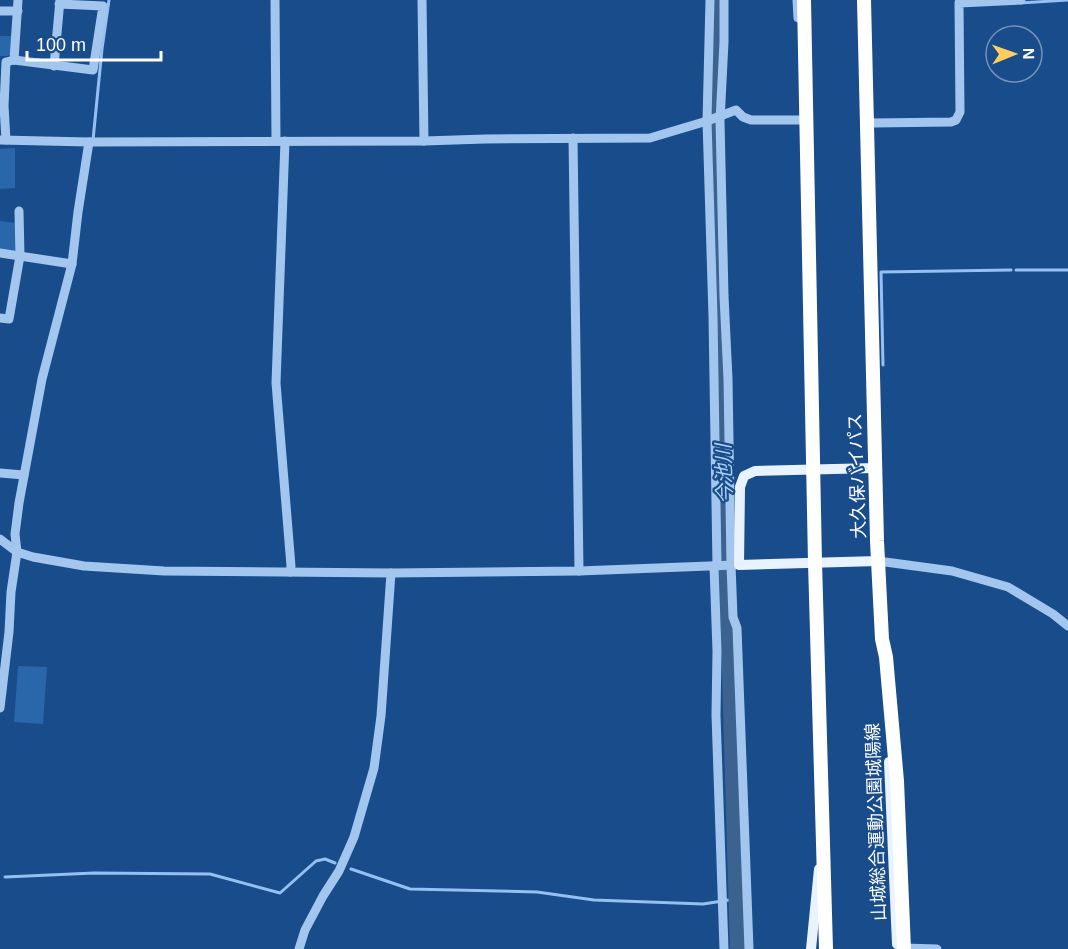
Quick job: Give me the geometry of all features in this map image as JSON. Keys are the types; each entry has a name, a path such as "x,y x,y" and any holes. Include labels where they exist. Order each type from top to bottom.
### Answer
{"highway":[{"path":"804,0 815,562 826,949"},
{"name":"大久保バイパス","path":"864,0 878,561 882,639 886,657 897,781 904,949"}],"main road":[{"path":"875,468 755,471 744,476 740,487 735,565 878,561"},
{"name":"山城総合運動公園城陽線","path":"888,693 897,949"},
{"path":"811,949 823,831"}],"street":[{"path":"14,60 18,0"},
{"path":"275,0 281,141 276,383 290,572"},
{"path":"422,0 424,141"},
{"path":"710,0 708,121 713,316 716,715 724,949"},
{"path":"724,0 720,116 728,378 728,462 735,565 733,617 737,628 749,949"},
{"path":"54,66 59,2 103,6 93,70 54,66 14,60 6,62 3,140 424,141 650,138 736,110 743,117 751,120 806,120 797,0"},
{"path":"866,119 874,123 951,122 956,120 960,112 959,3 1021,0"},
{"path":"0,11 18,11"},
{"path":"573,138 579,571"},
{"path":"0,708 4,632 17,552 15,534 24,475 42,379 72,264 89,142"},
{"path":"0,318 9,319 20,256 19,211"},
{"path":"0,253 72,264"},
{"path":"0,473 24,475"},
{"path":"0,539 17,552 33,557 84,566 164,571 392,573 579,571 735,565"},
{"path":"878,561 952,572 1008,587 1053,614 1068,626"},
{"path":"299,949 305,930 339,872 354,837 374,768 381,716 392,573"},
{"path":"0,591 11,592"},
{"path":"904,949 937,949"}],"shaded area":[{"path":"0,36 13,36 12,54 0,56"},
{"path":"15,148 15,188 0,189 0,149"},
{"path":"0,221 17,223 16,252 0,250"},
{"path":"18,666 47,667 43,724 14,722"}],"waterway":[{"path":"93,140 109,0"},
{"name":"今池川","path":"717,0 714,126 738,949"},
{"path":"1020,3 1068,0"},
{"path":"883,365 881,272 1011,270"},
{"path":"1016,270 1068,270"},
{"path":"5,877 94,873 210,874 280,893 316,861 325,859 335,863"},
{"path":"351,869 410,889 537,892 594,900 703,904 736,899"}]}
